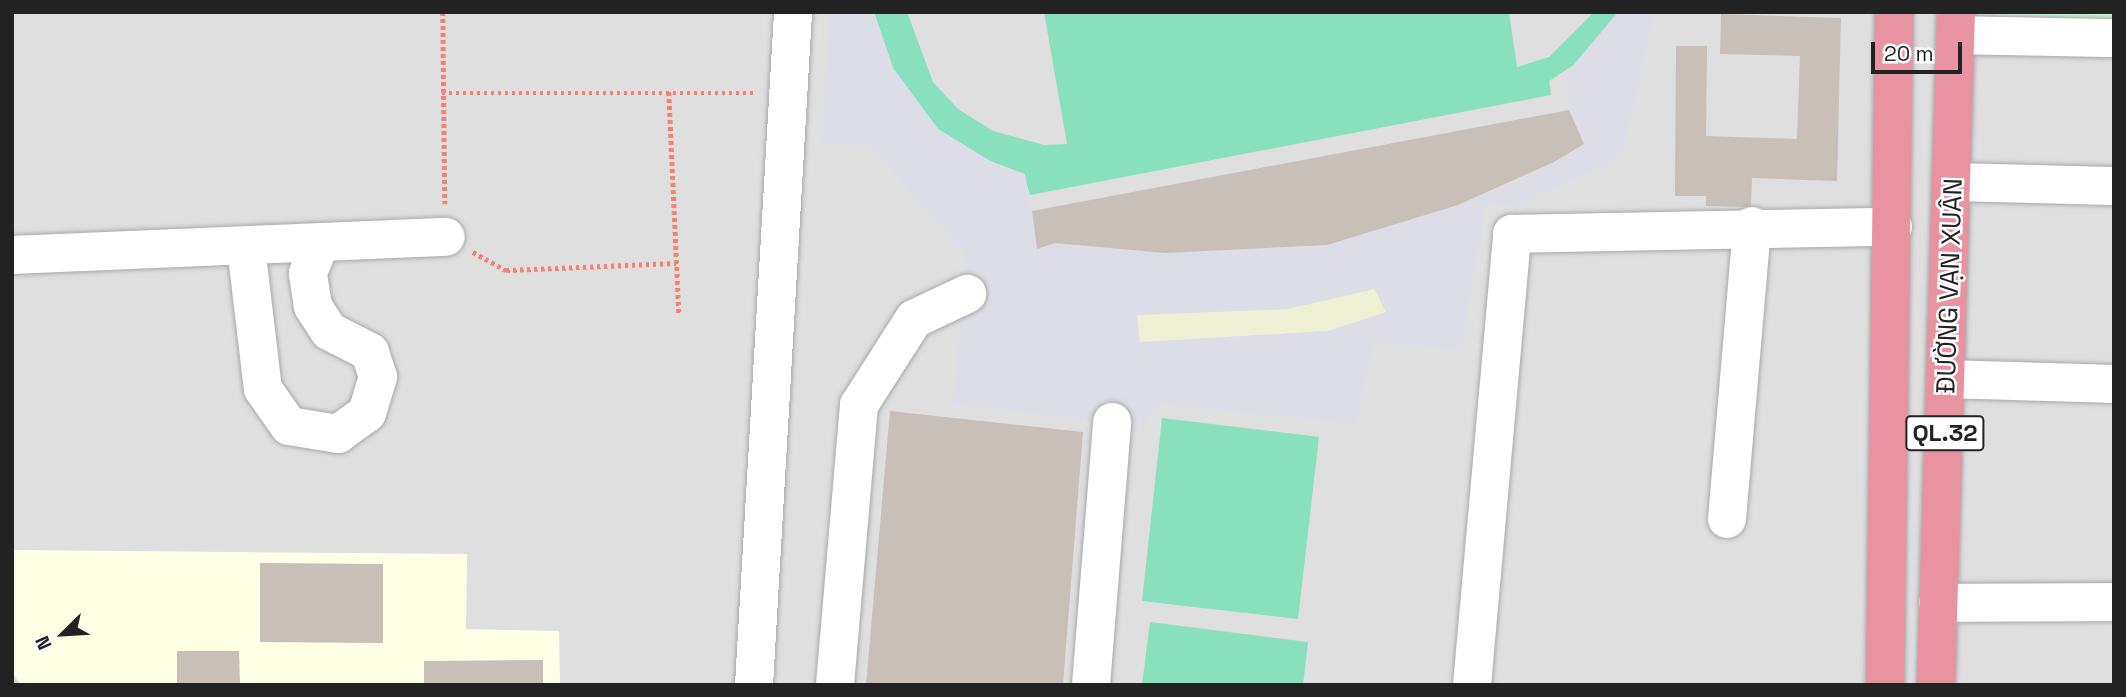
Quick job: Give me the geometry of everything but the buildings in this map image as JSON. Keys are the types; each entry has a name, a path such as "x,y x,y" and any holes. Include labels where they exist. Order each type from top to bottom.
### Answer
{"highway":[{"name":"QL.32","path":"1885,685 1894,12"},
{"name":"ĐƯỜNG VẠN XUÂN","path":"1936,685 1956,24"}],"street":[{"path":"754,685 793,12"},
{"path":"1956,24 2114,38"},
{"path":"1953,182 2114,186"},
{"path":"1472,685 1512,234 1752,226 1893,227"},
{"path":"1727,519 1752,226"},
{"path":"12,255 446,237"},
{"path":"246,247 264,388 289,426 338,435 367,413 378,377 370,352 329,331 313,306 308,273 320,244"},
{"path":"835,685 859,405 914,319 967,294"},
{"path":"1947,379 2114,384"},
{"path":"1091,685 1112,422"},
{"path":"1938,603 2114,602"}],"path":[{"path":"443,12 446,237"},
{"path":"669,92 679,313"},
{"path":"442,93 787,93"},
{"path":"506,270 677,263"}],"shaded area":[{"path":"12,12 2114,12 2114,685 12,685"},
{"path":"830,12 874,12 893,68 938,129 990,161 1025,174 1038,248 1055,243 1165,253 1327,245 1511,185 1584,144 1569,110 1565,75 1618,12 1654,12 1625,144 1612,162 1517,205 1485,203 1461,350 1374,342 1356,424 1161,404 1143,426 953,404 966,255 870,146 822,144","holes":["1375,289 1386,313 1328,331 1140,342 1137,315 1287,309"]},
{"path":"1374,289 1386,312 1328,331 1140,343 1137,315 1287,309"},
{"path":"12,550 467,554 466,629 559,631 560,685 21,685 12,672"}],"green space":[{"path":"874,12 907,12 933,82 958,109 993,131 1044,145 1067,144 1044,12 1509,12 1517,67 1549,57 1594,12 1618,12 1586,57 1549,81 1551,95 1030,195 1024,174 990,161 938,129 893,68"},
{"path":"1998,12 2114,12 2114,18 1998,16"},
{"path":"1162,418 1319,437 1298,619 1142,601"},
{"path":"1150,622 1308,642 1303,685 1142,685"}]}
